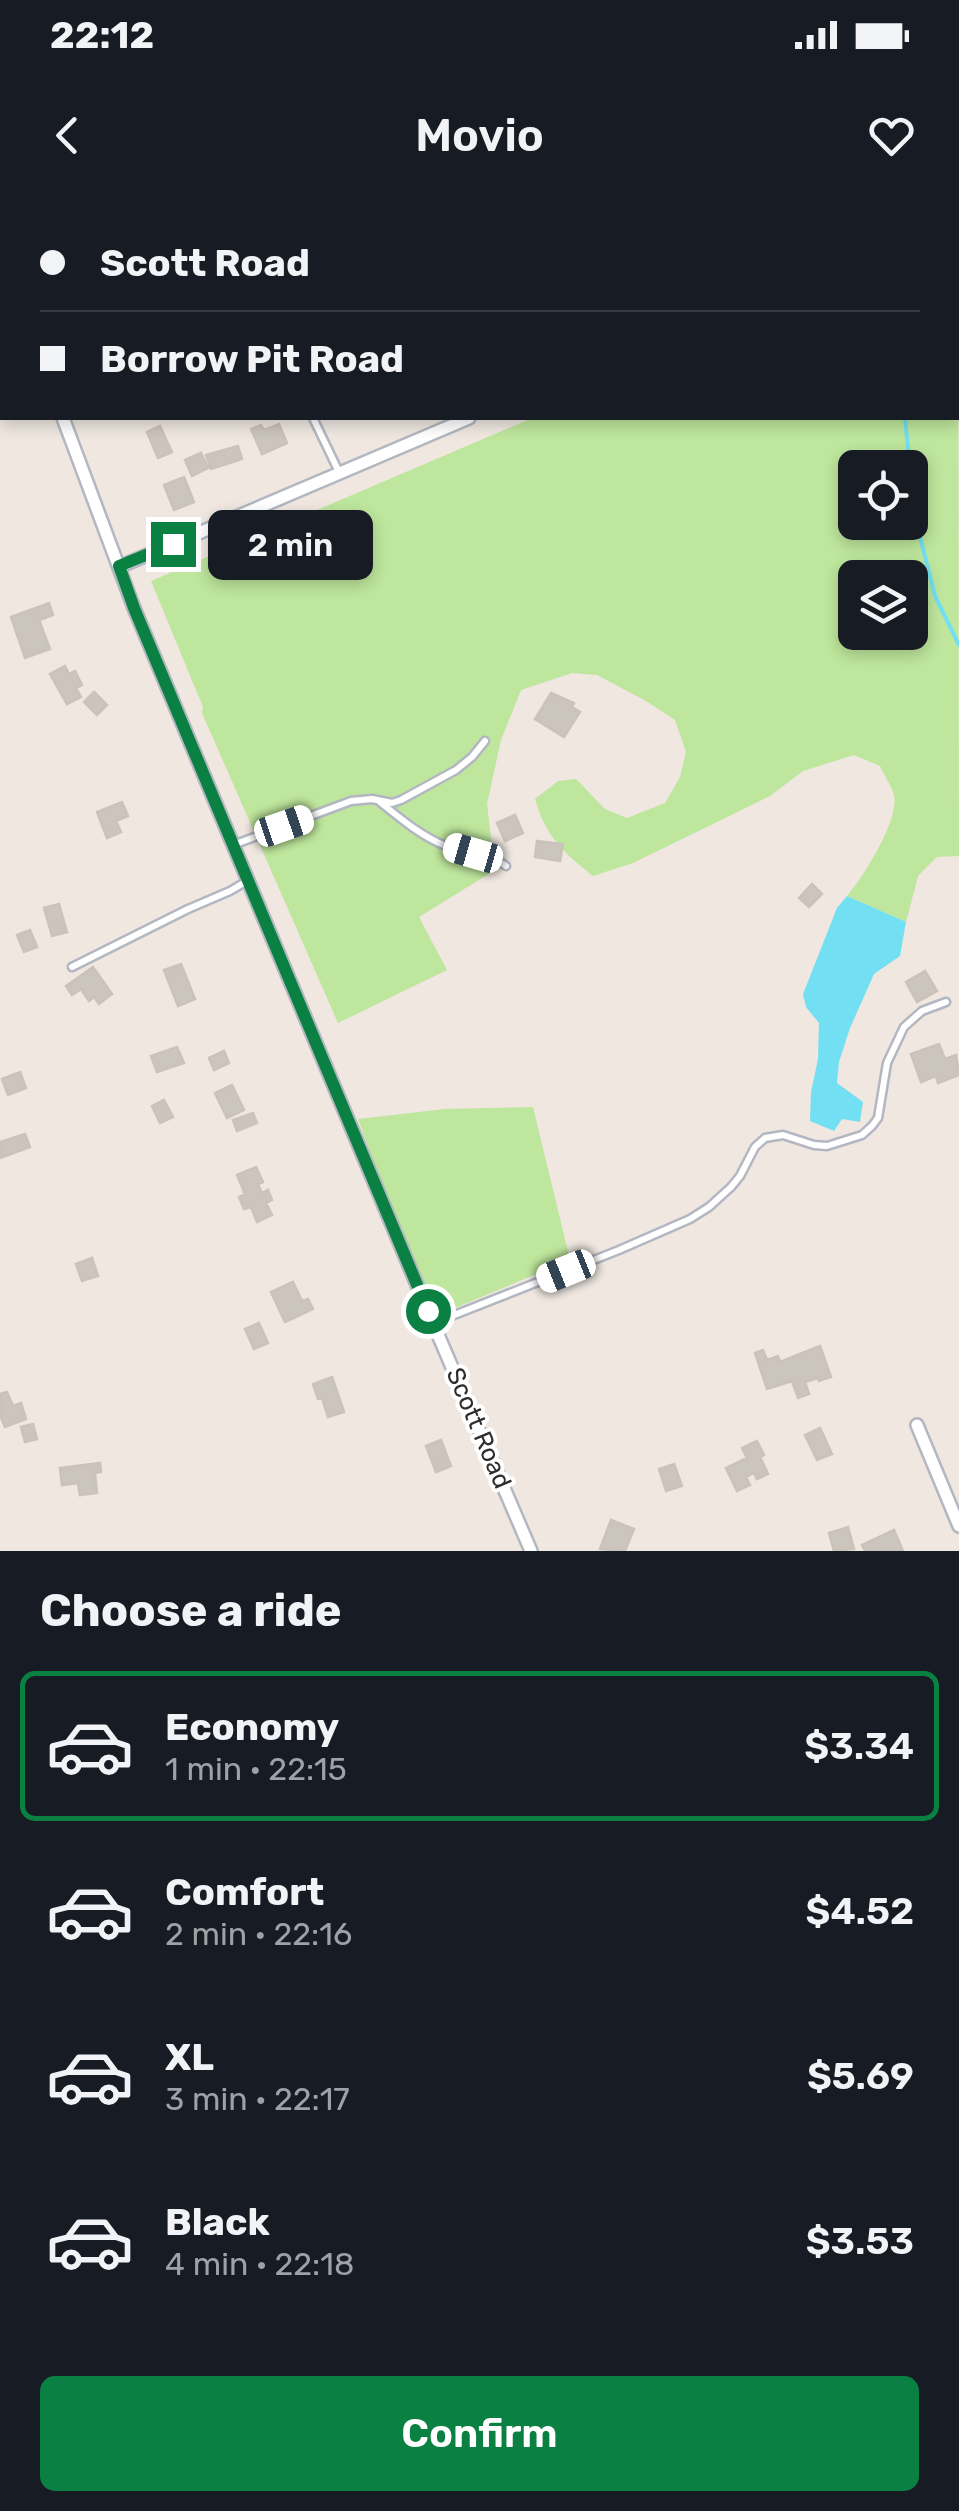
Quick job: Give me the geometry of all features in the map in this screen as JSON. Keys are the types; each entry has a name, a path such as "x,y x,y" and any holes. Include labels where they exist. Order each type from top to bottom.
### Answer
{"street":[{"name":"Scott Road","path":"64,420 233,845 531,1551"},
{"path":"119,566 464,420"},
{"path":"917,1426 959,1526"}],"lane":[{"path":"314,420 340,473"},
{"path":"380,802 402,800 456,770 485,741"},
{"path":"233,845 351,801 372,799 429,838 506,866"},
{"path":"72,968 248,880"},
{"path":"433,1323 690,1219 731,1188 754,1148 765,1138 784,1135 826,1146 862,1135 878,1118 887,1062 904,1027 922,1011 946,1002"}],"green space":[{"path":"527,420 958,420 959,856 937,857 918,876 906,922 847,896 879,848 894,805 893,791 880,766 854,755 803,771 770,796 633,863 593,876 557,843 544,824 535,799 558,781 576,779 605,809 627,818 665,803 680,777 686,752 675,720 597,675 572,673 521,690 501,740 487,804 495,870 419,917 447,970 338,1023 202,713 203,707 151,581"},
{"path":"533,1107 570,1260 431,1318 358,1119 445,1109"}],"water":[{"path":"847,896 906,922 900,956 874,974 839,1062 837,1083 863,1102 860,1122 842,1119 834,1131 810,1121 819,1023 806,1007 803,994 837,908"}],"building":[{"path":"279,424 287,443 262,454 251,429 261,425 264,430"},
{"path":"160,426 172,452 158,458 147,432"},
{"path":"238,446 242,459 211,469 206,455"},
{"path":"201,453 208,468 192,476 185,460"},
{"path":"184,477 194,502 174,510 164,485"},
{"path":"49,603 53,615 39,620 50,649 25,658 11,617"},
{"path":"65,666 69,674 75,671 82,685 76,688 81,697 67,704 50,674"},
{"path":"94,692 107,705 97,715 84,702"},
{"path":"551,693 574,703 572,707 580,712 564,737 535,719"},
{"path":"122,802 128,816 116,821 121,832 107,838 97,812"},
{"path":"515,815 523,833 505,841 497,823"},
{"path":"537,841 563,844 560,861 535,857"},
{"path":"812,884 822,894 809,907 799,898"},
{"path":"59,904 67,932 52,936 44,908"},
{"path":"30,930 37,947 24,952 17,935"},
{"path":"181,964 195,999 178,1006 164,970"},
{"path":"93,967 112,994 99,1004 94,997 89,1001 81,989 72,995 66,986"},
{"path":"925,971 937,991 917,1002 906,982"},
{"path":"939,1044 945,1059 956,1055 959,1075 938,1083 936,1076 921,1082 911,1054"},
{"path":"177,1047 184,1063 157,1072 151,1056"},
{"path":"224,1051 229,1063 214,1070 209,1058"},
{"path":"20,1072 26,1088 8,1095 2,1079"},
{"path":"232,1085 244,1110 227,1118 215,1093"},
{"path":"164,1100 173,1117 160,1123 152,1106"},
{"path":"253,1113 257,1123 237,1131 233,1120"},
{"path":"25,1134 30,1147 0,1158 0,1142"},
{"path":"256,1167 263,1182 258,1184 262,1193 268,1190 272,1200 266,1203 272,1215 257,1222 251,1207 244,1209 239,1197 245,1194 237,1175"},
{"path":"92,1258 98,1276 82,1281 76,1264"},
{"path":"293,1282 302,1301 308,1299 313,1309 285,1322 271,1292"},
{"path":"259,1323 268,1343 254,1349 245,1329"},
{"path":"820,1346 831,1377 805,1382 809,1394 798,1398 792,1381 767,1389 755,1353 763,1350 767,1360 778,1356 780,1362"},
{"path":"332,1377 344,1412 328,1417 313,1384"},
{"path":"7,1392 13,1406 21,1403 26,1419 5,1427 0,1415 0,1394"},
{"path":"33,1424 37,1439 25,1442 21,1427"},
{"path":"820,1428 832,1454 817,1460 805,1435"},
{"path":"441,1440 451,1466 436,1472 426,1446"},
{"path":"757,1441 768,1474 757,1479 754,1473 746,1477 750,1485 737,1491 726,1468 747,1458 742,1448"},
{"path":"100,1463 101,1472 95,1473 97,1493 80,1495 78,1483 62,1485 60,1468"},
{"path":"674,1464 682,1486 666,1491 659,1469"},
{"path":"611,1520 634,1529 625,1551 600,1549"},
{"path":"848,1527 854,1549 834,1551 829,1533"},
{"path":"894,1530 903,1551 865,1551 862,1545"}],"waterway":[{"path":"905,420 908,450"},
{"path":"921,540 935,596 959,645"}],"route":[{"path":"173,544 119,566 428,1311"}]}
